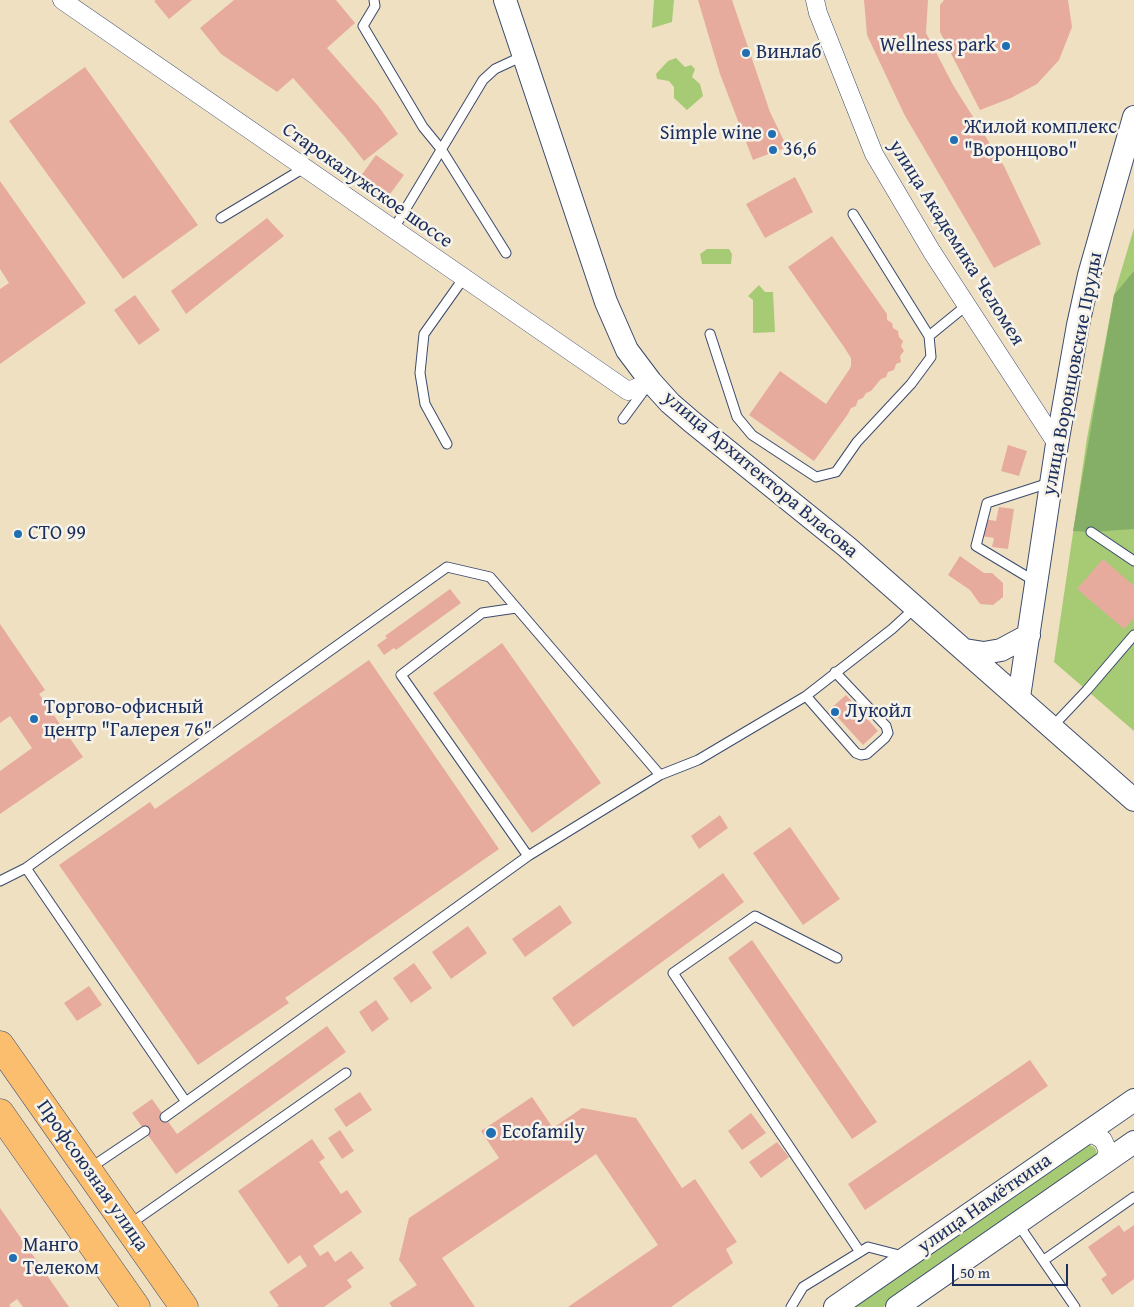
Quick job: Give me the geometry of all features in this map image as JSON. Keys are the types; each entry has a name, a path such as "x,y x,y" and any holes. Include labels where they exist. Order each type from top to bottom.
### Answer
{"main road":[{"name":"Профсоюзная улица","path":"0,1045 184,1307"},
{"name":"Профсоюзная улица","path":"0,1113 136,1307"}],"street":[{"name":"Старокалужское шоссе","path":"62,0 628,392 651,382"},
{"name":"улица Архитектора Власова","path":"504,0 606,302 627,350 651,382 692,422 847,547 1134,800"},
{"name":"улица Академика Челомея","path":"815,0 818,13 874,154 932,252 1057,444"},
{"name":"улица Воронцовские Пруды","path":"1019,697 1057,444 1078,325 1089,275 1134,117"},
{"path":"965,650 984,653 1001,650 1029,635"},
{"name":"улица Намёткина","path":"835,1307 1134,1100"},
{"path":"1081,1136 1093,1134 1104,1140 1107,1145 1107,1157 1100,1166"},
{"name":"улица Намёткина","path":"910,1301 1134,1142"}],"lane":[{"path":"374,0 375,6 363,26 423,127 440,149 506,253"},
{"path":"393,230 483,80 494,70 524,55"},
{"path":"221,218 304,168"},
{"path":"710,334 737,417 752,435 816,477 836,472 856,442 911,384 930,357 929,336 853,214"},
{"path":"447,444 425,404 420,374 424,334 463,279"},
{"path":"929,336 967,305"},
{"path":"623,419 651,382"},
{"path":"1036,582 976,546 987,503 1052,482"},
{"path":"1091,532 1134,561"},
{"path":"0,881 26,868 448,567 490,577 660,775"},
{"path":"165,1117 528,856 660,775 698,760 806,696 916,607"},
{"path":"516,608 482,613 401,675 528,856"},
{"path":"1052,728 1134,635"},
{"path":"806,696 856,753 866,754 885,738 888,732 886,726 836,672"},
{"path":"26,868 186,1102"},
{"path":"837,958 755,916 673,973 860,1252"},
{"path":"127,1226 346,1073"},
{"path":"88,1169 144,1131"},
{"path":"1044,1260 1134,1197"},
{"path":"1018,1224 1075,1307"},
{"path":"791,1307 803,1287 868,1247 908,1258"}],"green space":[{"path":"654,0 674,0 672,22 652,28"},
{"path":"676,58 685,67 691,65 695,69 692,77 700,84 703,96 687,110 674,98 674,87 669,81 657,79 656,74 668,61"},
{"path":"1134,228 1134,731 1054,662 1087,438 1114,295"},
{"path":"707,249 729,249 732,254 731,264 702,264 700,254"},
{"path":"1134,271 1134,529 1091,532 1073,531 1114,295"},
{"path":"759,285 765,292 773,292 775,332 753,333 753,300 748,296"},
{"path":"1084,1144 1095,1148 1097,1153 1094,1159 883,1307 850,1307"}],"building":[{"path":"192,0 169,19 154,1"},
{"path":"234,0 336,0 355,23 327,48 379,107 398,134 364,161 293,78 277,92 221,54 200,28"},
{"path":"698,0 732,0 770,112 787,147 753,160 720,74"},
{"name":"Жилой комплекс \"Воронцово\"","path":"864,0 928,0 926,33 953,85 1004,166 1041,244 994,268 904,114 867,35"},
{"name":"Wellness park","path":"944,0 1068,0 1072,27 1059,60 1037,84 1011,98 980,110 940,32 940,5"},
{"path":"85,67 198,225 123,279 9,121"},
{"path":"376,155 404,175 385,201 358,180"},
{"path":"795,177 813,212 765,238 746,204"},
{"path":"0,181 86,303 0,364 0,289 9,283 0,269"},
{"path":"267,218 284,236 186,314 171,291"},
{"path":"832,236 887,314 887,320 898,331 899,337 903,341 901,346 904,351 900,356 901,362 896,364 894,370 888,372 886,377 881,379 863,398 858,400 856,406 851,408 814,461 749,415 780,371 826,404 851,366 851,358 844,347 788,267"},
{"path":"135,295 160,330 139,345 114,310"},
{"path":"1008,445 1027,451 1019,476 1001,471"},
{"path":"999,507 1014,509 1008,549 992,547 994,538 981,536 984,519 996,521"},
{"path":"960,556 984,573 992,573 1003,583 1003,597 993,605 980,604 970,590 948,575"},
{"path":"1103,559 1134,586 1134,618 1124,629 1077,589"},
{"path":"450,589 461,603 396,650 394,648 384,655 377,645 387,638 385,636"},
{"name":"Торгово-офисный центр \"Галерея 76\"","path":"0,624 45,690 39,694 83,757 0,814 0,771 32,748 10,716 0,723"},
{"path":"502,643 601,783 532,833 433,693"},
{"path":"369,660 499,849 285,998 289,1003 198,1065 59,865 150,802 155,809"},
{"path":"846,695 878,731 863,745 830,709"},
{"path":"720,815 728,828 699,849 691,836"},
{"path":"790,827 840,899 803,925 753,853"},
{"path":"723,873 744,902 573,1027 552,998"},
{"path":"560,905 572,923 525,957 512,939"},
{"path":"468,926 487,953 451,979 432,952"},
{"path":"752,940 877,1122 852,1139 728,958"},
{"path":"414,963 432,988 411,1003 393,978"},
{"path":"89,986 102,1005 77,1021 64,1003"},
{"path":"376,1000 389,1019 372,1032 359,1012"},
{"path":"327,1026 346,1052 176,1174 132,1113 152,1099 177,1134"},
{"path":"1030,1060 1048,1086 865,1210 848,1184"},
{"path":"360,1092 372,1110 346,1127 334,1109"},
{"path":"532,1097 553,1128 582,1108 636,1118 682,1188 695,1179 737,1242 726,1249 733,1263 671,1307 568,1307 658,1245 596,1154 442,1258 475,1307 392,1307 389,1303 417,1285 399,1260 409,1218 499,1158 481,1131"},
{"path":"751,1113 766,1133 742,1150 728,1131"},
{"path":"340,1130 354,1151 342,1159 328,1138"},
{"path":"312,1139 325,1158 319,1162 341,1194 347,1190 362,1212 313,1246 320,1256 328,1251 335,1262 351,1251 364,1268 347,1280 352,1287 324,1307 276,1307 279,1306 269,1292 307,1266 300,1255 288,1264 238,1191"},
{"path":"777,1142 789,1157 761,1178 749,1162"},
{"path":"0,1208 69,1307 23,1307 17,1299 9,1305 11,1307 0,1307"},
{"path":"1119,1225 1124,1232 1134,1225 1134,1279 1112,1295 1101,1279 1107,1275 1088,1247"}],"place":[{"name":"Wellness park","path":"1006,46"},
{"name":"Винлаб","path":"746,53"},
{"name":"Simple wine","path":"772,134"},
{"name":"Жилой комплекс \"Воронцово\"","path":"954,140"},
{"name":"36,6","path":"773,150"},
{"name":"СТО 99","path":"18,534"},
{"name":"Лукойл","path":"835,712"},
{"name":"Торгово-офисный центр \"Галерея 76\"","path":"34,719"},
{"name":"Ecofamily","path":"491,1133"},
{"name":"Манго Телеком","path":"13,1258"}]}
